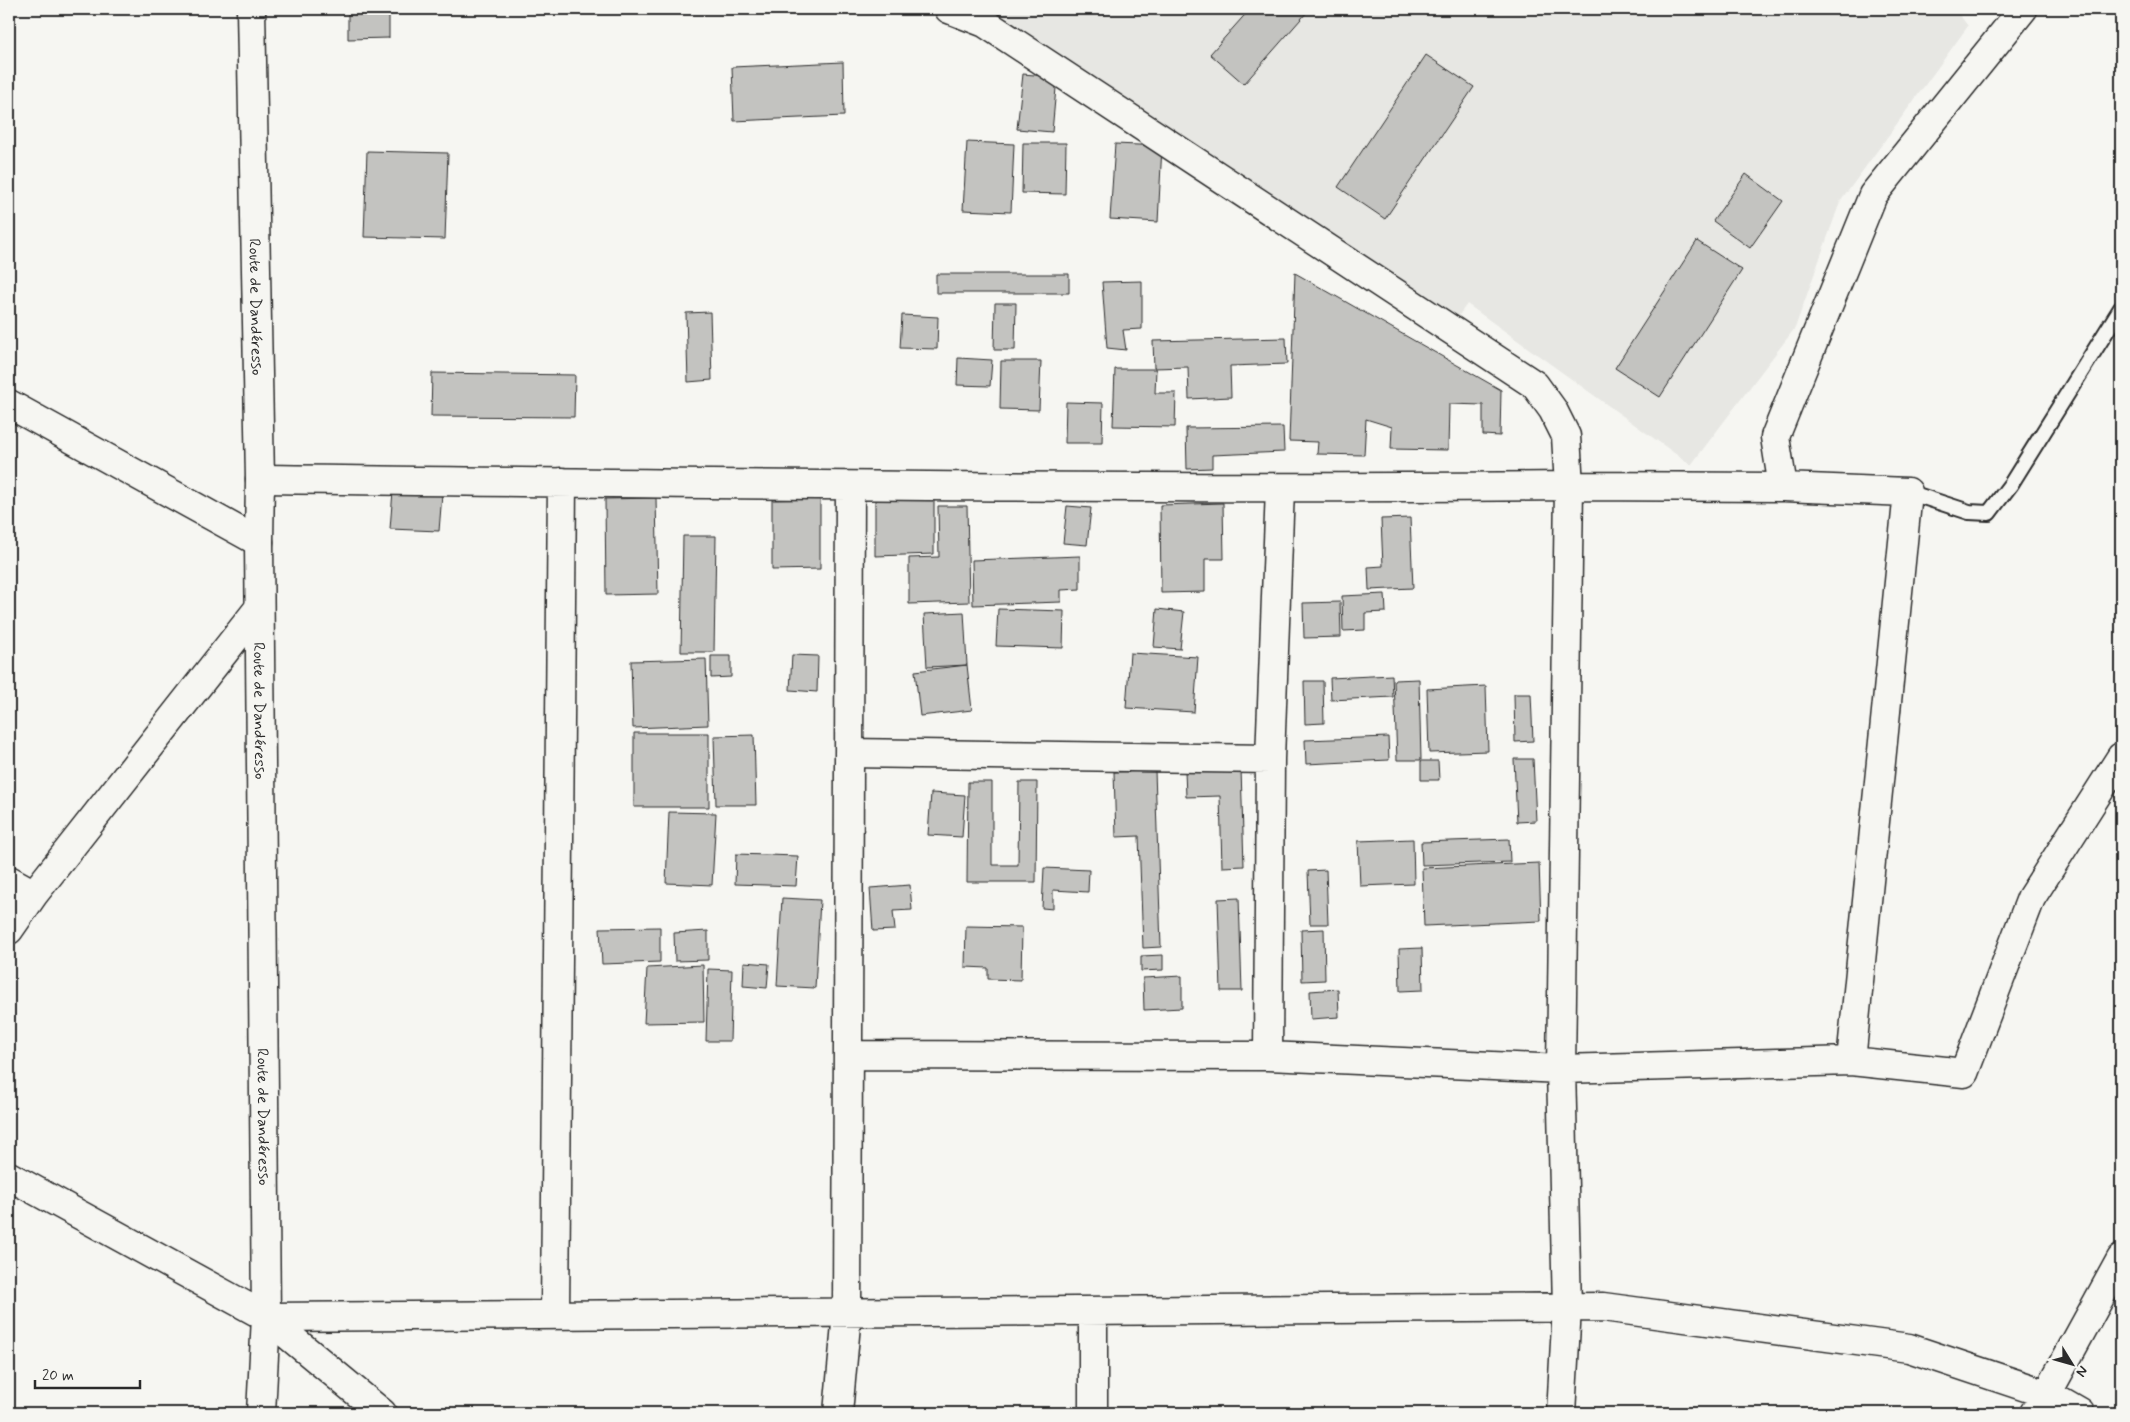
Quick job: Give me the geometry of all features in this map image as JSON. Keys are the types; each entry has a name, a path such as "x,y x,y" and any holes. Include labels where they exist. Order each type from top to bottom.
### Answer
{"street":[{"name":"Route de Dandéresso","path":"251,9 260,479 259,608 266,1317 261,1413"},
{"path":"949,9 985,23 1535,385 1553,410 1566,436 1569,486 1561,1069 1567,1307 1561,1413"},
{"path":"1783,487 1775,437 1873,195 2023,9"},
{"path":"9,404 259,542"},
{"path":"260,479 850,486 1280,488 1783,487 1908,492 1851,1061"},
{"path":"555,1315 562,482"},
{"path":"838,1413 847,1313 850,486"},
{"path":"1268,1056 1270,759 1280,488"},
{"path":"9,930 34,894 259,608"},
{"path":"849,754 1270,759"},
{"path":"848,1055 1268,1056 1561,1069 1851,1061 1964,1073 2031,898 2121,757"},
{"path":"9,880 34,894"},
{"path":"9,1176 266,1317 382,1413"},
{"path":"2040,1404 2121,1259"},
{"path":"266,1317 1603,1307 1909,1348 2040,1404 2080,1413"},
{"path":"1093,1311 1093,1413"}],"lane":[{"path":"1908,492 1969,512 1989,513 2011,484 2121,308"}],"shaded area":[{"path":"993,9 1955,9 1968,26 1840,202 1795,328 1691,465 1467,304 1457,318 1206,153"}],"building":[{"path":"348,9 389,9 389,38 348,39"},
{"path":"1250,9 1305,9 1308,11 1244,84 1210,54"},
{"path":"1426,55 1474,87 1385,219 1338,187"},
{"path":"843,62 844,116 734,121 732,67"},
{"path":"1023,74 1057,77 1052,132 1017,129"},
{"path":"967,142 1014,144 1011,212 963,210"},
{"path":"1023,143 1066,143 1065,194 1022,193"},
{"path":"1115,144 1162,146 1158,222 1110,219"},
{"path":"367,151 448,153 445,239 364,237"},
{"path":"1746,174 1783,201 1750,248 1713,221"},
{"path":"1697,241 1742,270 1660,397 1615,368"},
{"path":"1295,273 1501,390 1500,436 1483,435 1483,405 1449,404 1448,450 1391,449 1392,427 1366,419 1364,455 1317,454 1318,442 1289,441"},
{"path":"936,274 1069,274 1069,293 936,293"},
{"path":"1142,281 1142,329 1123,330 1126,350 1107,348 1102,282"},
{"path":"995,303 1016,303 1015,350 994,350"},
{"path":"710,312 712,380 688,382 686,313"},
{"path":"902,315 938,317 937,349 900,348"},
{"path":"1286,338 1287,364 1230,366 1231,397 1189,399 1188,367 1154,368 1153,341"},
{"path":"958,358 992,360 990,386 957,385"},
{"path":"1001,361 1041,361 1039,410 1000,409"},
{"path":"1115,369 1156,369 1155,393 1176,393 1175,427 1113,426"},
{"path":"432,373 575,375 574,417 431,416"},
{"path":"1066,402 1103,403 1102,443 1065,443"},
{"path":"1283,427 1284,452 1212,455 1212,468 1187,469 1186,428"},
{"path":"393,491 442,494 439,531 390,529"},
{"path":"934,496 934,554 875,556 875,497"},
{"path":"656,498 658,594 606,595 605,499"},
{"path":"820,499 820,569 772,570 772,500"},
{"path":"1223,503 1224,559 1205,559 1205,592 1161,593 1160,505"},
{"path":"938,506 967,506 969,602 909,604 909,558 939,557"},
{"path":"1067,506 1091,508 1087,545 1063,543"},
{"path":"1410,518 1413,588 1369,590 1368,567 1383,566 1381,519"},
{"path":"683,536 716,536 714,652 681,652"},
{"path":"1080,556 1080,589 1061,590 1061,602 973,605 972,560"},
{"path":"1385,594 1386,612 1365,613 1365,630 1343,631 1342,596"},
{"path":"1340,602 1341,637 1304,638 1303,603"},
{"path":"998,609 1064,611 1063,648 996,646"},
{"path":"1157,609 1184,612 1180,649 1154,647"},
{"path":"964,612 967,665 927,667 924,614"},
{"path":"1130,653 1198,657 1194,712 1126,708"},
{"path":"792,655 818,656 817,692 790,690"},
{"path":"711,656 731,656 731,677 711,678"},
{"path":"706,659 708,725 633,728 631,661"},
{"path":"967,665 972,710 920,716 915,671"},
{"path":"1392,675 1393,697 1331,700 1330,678"},
{"path":"1419,679 1421,760 1397,760 1394,680"},
{"path":"1304,681 1323,681 1324,723 1305,724"},
{"path":"1486,686 1488,751 1429,753 1427,689"},
{"path":"1514,694 1531,694 1533,741 1515,742"},
{"path":"634,733 709,733 709,807 634,807"},
{"path":"754,735 756,805 716,805 714,736"},
{"path":"1388,737 1389,760 1306,764 1305,740"},
{"path":"1514,759 1533,759 1536,821 1517,822"},
{"path":"1421,761 1438,761 1439,780 1421,780"},
{"path":"1241,769 1244,866 1222,867 1220,796 1186,797 1185,771"},
{"path":"1155,771 1161,947 1143,948 1139,836 1116,837 1114,772"},
{"path":"968,782 992,782 992,865 1018,865 1019,782 1037,782 1036,882 967,882"},
{"path":"931,793 965,795 962,837 928,835"},
{"path":"669,812 716,813 712,885 666,883"},
{"path":"1413,839 1414,884 1360,886 1358,841"},
{"path":"1509,839 1510,862 1422,865 1421,842"},
{"path":"736,854 798,856 796,886 735,884"},
{"path":"1539,863 1541,921 1424,926 1422,868"},
{"path":"1044,868 1089,870 1088,892 1053,890 1053,909 1042,908"},
{"path":"1326,870 1328,924 1310,924 1308,871"},
{"path":"910,885 912,910 893,911 895,930 873,931 870,888"},
{"path":"782,898 820,900 815,988 777,986"},
{"path":"1239,898 1242,991 1221,991 1218,899"},
{"path":"966,926 1022,927 1021,980 988,979 988,968 965,967"},
{"path":"660,927 660,962 602,964 600,928"},
{"path":"1324,929 1325,980 1302,981 1301,930"},
{"path":"708,931 708,960 675,961 674,933"},
{"path":"1422,948 1423,990 1400,991 1399,949"},
{"path":"1163,955 1163,970 1141,971 1141,956"},
{"path":"744,962 769,964 767,988 743,986"},
{"path":"703,965 704,1022 644,1023 647,968"},
{"path":"708,969 732,970 730,1041 706,1041"},
{"path":"1182,976 1182,1008 1144,1010 1143,978"},
{"path":"1338,989 1339,1017 1311,1019 1310,991"}]}
